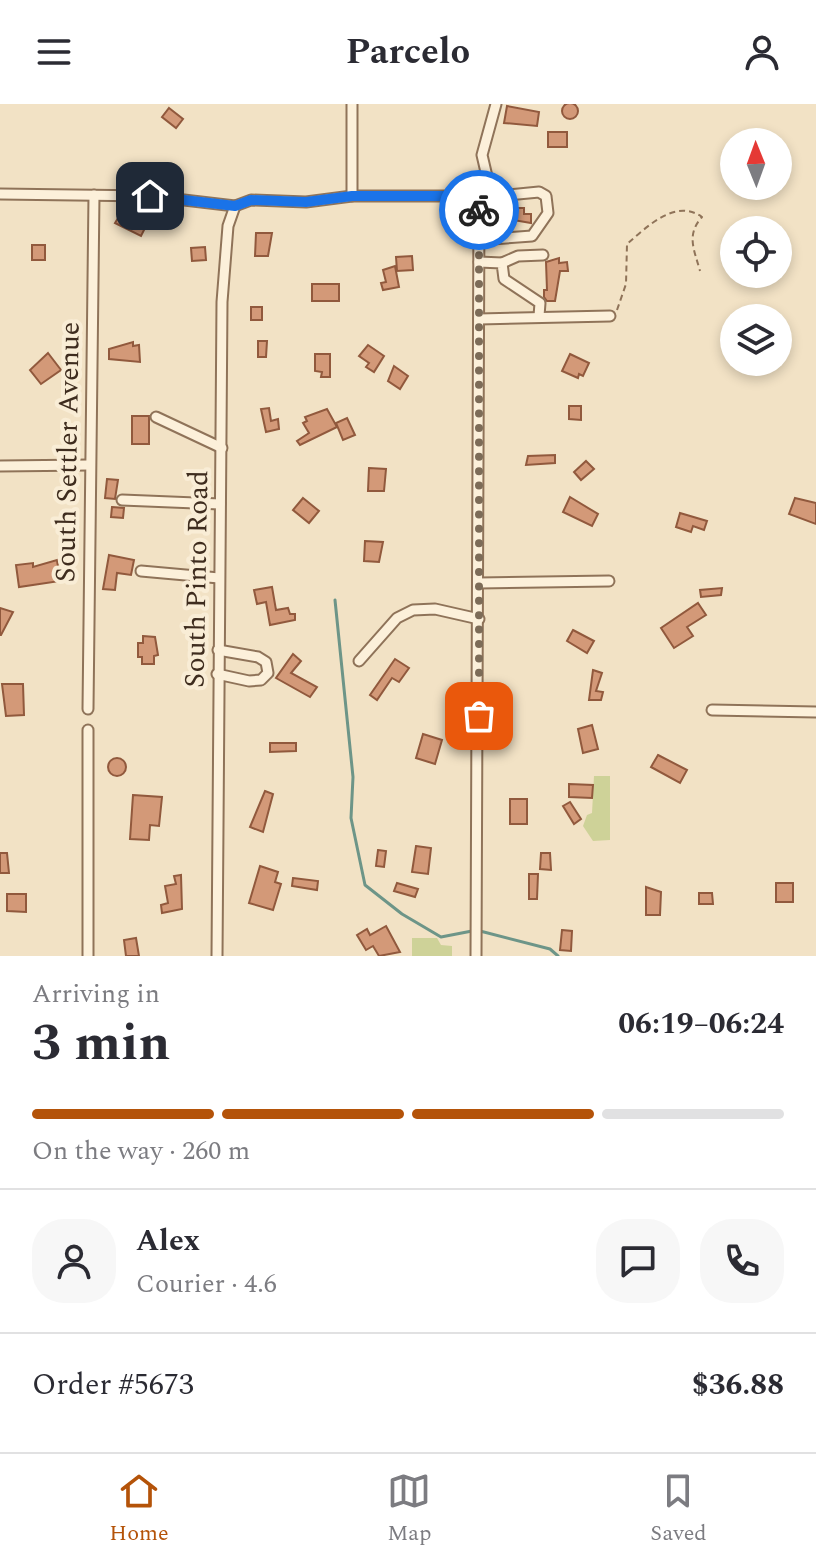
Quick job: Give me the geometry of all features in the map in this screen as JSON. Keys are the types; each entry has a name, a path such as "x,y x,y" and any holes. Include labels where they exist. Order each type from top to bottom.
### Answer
{"street":[{"path":"352,104 352,196"},
{"path":"476,956 479,208 488,197 489,185 482,155 496,104"},
{"path":"479,240 532,236 548,213 546,196 539,192 488,197"},
{"path":"0,194 150,196 235,206 251,200 306,202 352,196 458,196 468,198 479,208"},
{"name":"South Settler Avenue","path":"88,709 94,195"},
{"name":"South Pinto Road","path":"217,956 222,302 228,226 235,206"},
{"path":"479,262 502,263 518,256 543,255"},
{"path":"502,263 507,283 540,303 539,316"},
{"path":"479,319 610,316"},
{"path":"156,417 222,448"},
{"path":"0,466 89,465"},
{"path":"122,500 220,504"},
{"path":"141,571 219,578"},
{"path":"479,583 609,581"},
{"path":"359,661 397,618 413,610 435,609 479,619"},
{"path":"217,674 249,681 261,680 268,673 266,662 258,657 218,650"},
{"path":"712,710 816,712"},
{"path":"88,730 88,956"}],"path":[{"path":"610,316 618,309 626,284 627,244 657,218 680,211 694,211 702,217 693,227 691,239 700,271"}],"green space":[{"path":"594,776 610,776 610,840 593,841 583,826 587,815 592,813"},
{"path":"412,938 437,938 441,945 452,946 452,956 412,956"}],"building":[{"path":"570,103 578,111 570,119 562,111"},
{"path":"507,106 539,112 537,126 504,123"},
{"path":"169,108 183,119 176,128 162,117"},
{"path":"548,132 567,132 567,147 548,147"},
{"path":"513,208 524,208 524,214 531,214 531,223 513,220"},
{"path":"121,213 146,226 141,236 115,223"},
{"path":"256,233 272,233 268,256 255,256"},
{"path":"32,245 45,245 45,260 32,260"},
{"path":"205,247 206,260 192,261 191,248"},
{"path":"412,256 413,270 397,271 396,257"},
{"path":"559,258 559,263 567,262 568,271 560,271 555,301 547,301 544,297 544,290 547,290 546,262"},
{"path":"395,266 399,287 383,290 381,283 386,282 383,270"},
{"path":"312,284 339,284 339,301 312,301"},
{"path":"251,307 262,307 262,320 251,320"},
{"path":"258,341 267,341 266,357 258,357"},
{"path":"133,342 133,346 139,345 140,362 109,359 109,349"},
{"path":"368,345 384,356 374,372 366,367 369,363 359,356"},
{"path":"48,353 61,370 41,384 30,370"},
{"path":"315,354 330,354 330,377 321,377 322,372 315,371"},
{"path":"570,354 589,363 583,376 579,374 578,378 562,371"},
{"path":"394,366 408,376 400,389 388,381"},
{"path":"569,406 581,406 581,420 569,419"},
{"path":"269,408 271,421 278,419 279,429 266,432 261,409"},
{"path":"327,409 337,427 300,445 297,441 309,433 303,423 307,421 305,417"},
{"path":"132,416 149,416 149,444 132,444"},
{"path":"347,418 355,435 343,440 336,423"},
{"path":"555,455 555,463 526,465 528,456"},
{"path":"586,461 594,469 581,480 574,472"},
{"path":"369,468 386,469 384,491 368,491"},
{"path":"107,479 118,480 115,499 105,498"},
{"path":"570,497 598,514 592,526 563,512"},
{"path":"303,498 319,511 309,523 293,510"},
{"path":"795,498 816,503 816,524 789,514"},
{"path":"112,507 124,508 123,518 111,517"},
{"path":"680,513 707,521 704,530 693,526 691,532 676,527"},
{"path":"365,541 383,542 379,562 364,561"},
{"path":"109,555 134,560 131,575 117,573 115,590 103,589"},
{"path":"57,560 60,581 19,587 16,565 33,563 33,567"},
{"path":"272,587 276,610 288,608 290,614 295,614 295,620 270,625 266,602 257,604 254,590"},
{"path":"722,588 721,595 701,597 700,590"},
{"path":"698,603 706,615 687,627 693,636 674,648 661,628"},
{"path":"0,608 13,612 1,635 0,635"},
{"path":"573,630 594,641 587,653 567,641"},
{"path":"143,636 155,637 158,655 154,656 154,664 142,664 142,657 138,657 138,643 143,643"},
{"path":"293,654 301,661 291,673 317,687 310,697 276,678"},
{"path":"395,659 409,668 399,682 392,678 377,700 370,695"},
{"path":"593,670 602,673 596,691 603,692 601,700 589,700"},
{"path":"2,684 23,684 24,715 6,716"},
{"path":"592,725 598,749 583,753 578,729"},
{"path":"423,734 442,740 435,764 416,758"},
{"path":"270,743 296,743 296,751 270,752"},
{"path":"658,755 687,770 680,783 651,767"},
{"path":"117,758 126,767 117,776 108,767"},
{"path":"569,784 593,785 592,798 569,797"},
{"path":"265,791 273,794 263,832 250,827"},
{"path":"133,795 162,797 159,826 150,825 149,840 130,839"},
{"path":"510,799 527,799 527,824 510,824"},
{"path":"570,802 581,819 574,824 563,806"},
{"path":"416,846 431,848 428,874 412,872"},
{"path":"378,850 386,851 384,867 376,866"},
{"path":"0,853 7,853 9,873 0,873"},
{"path":"541,853 550,853 551,870 540,869"},
{"path":"260,866 278,872 275,882 281,884 273,910 249,903"},
{"path":"529,874 538,874 537,899 529,899"},
{"path":"181,875 182,909 162,913 161,905 168,903 165,886 176,884 174,876"},
{"path":"293,878 318,881 317,890 292,886"},
{"path":"397,883 418,889 415,897 394,891"},
{"path":"776,883 793,883 793,902 776,902"},
{"path":"646,887 661,892 660,915 646,915"},
{"path":"699,893 712,893 713,904 699,904"},
{"path":"7,894 26,894 26,912 7,911"},
{"path":"386,926 400,952 379,956 373,946 366,950 357,935 367,929 370,935"},
{"path":"562,930 572,931 571,951 560,950"},
{"path":"136,938 139,956 126,956 124,940"}],"waterway":[{"path":"335,600 353,777 351,818 365,885 402,914 441,937 472,931"},
{"path":"480,931 550,949 558,956"}],"way so far":[{"path":"479,210 479,716"}],"route":[{"path":"150,196 235,206 251,200 306,202 352,196 458,196 468,198 479,210"}]}
